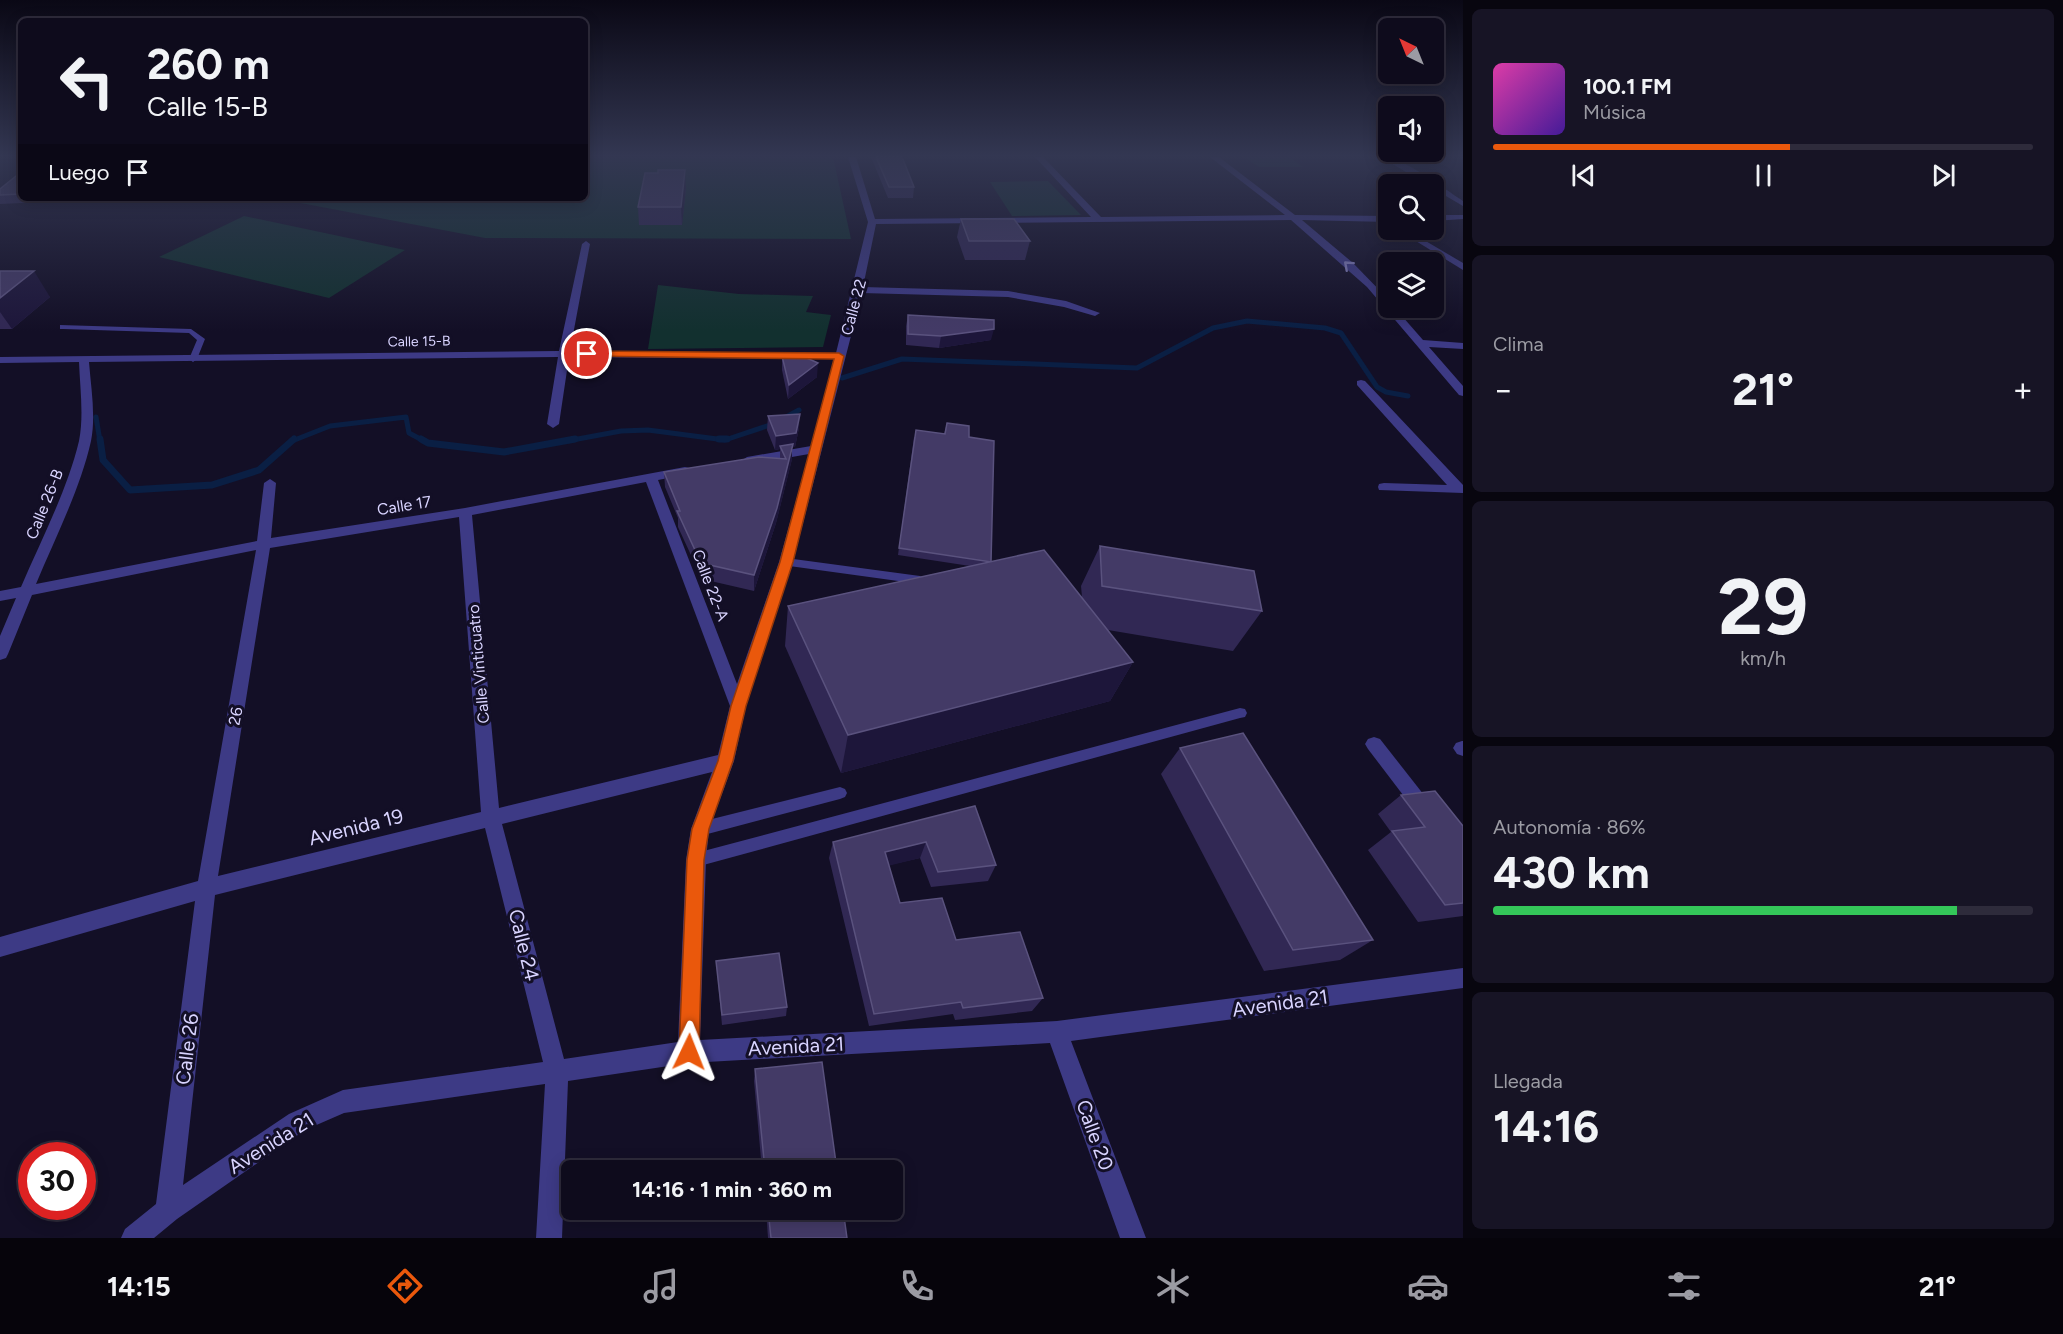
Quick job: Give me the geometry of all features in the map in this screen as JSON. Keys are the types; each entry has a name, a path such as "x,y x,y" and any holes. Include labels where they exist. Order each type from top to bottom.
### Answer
{"street":[{"name":"Calle 22","path":"689,1052 696,860 700,829 725,761 738,706 786,562 814,449 858,290 872,222 870,215"},
{"path":"1094,215 1098,219"},
{"path":"1291,215 1378,294"},
{"path":"872,222 1294,217 1378,220"},
{"path":"1444,218 1463,217"},
{"path":"1418,240 1463,267"},
{"path":"554,424 564,354 586,244"},
{"path":"858,290 1015,293 1063,302 1095,313"},
{"path":"1399,318 1463,393"},
{"path":"1420,343 1463,346"},
{"name":"Calle 15-B","path":"0,360 564,354 839,356"},
{"name":"Calle 26-B","path":"0,654 70,485 85,440 87,411 84,360"},
{"path":"1361,383 1461,489"},
{"path":"732,463 814,449"},
{"name":"Calle 17","path":"0,596 264,544 465,512 697,469"},
{"name":"Calle 22-A","path":"650,477 738,706"},
{"name":"26","path":"206,888 264,544 270,483"},
{"path":"1384,487 1461,489"},
{"name":"Calle Vinticuatro","path":"465,512 491,817"},
{"path":"1374,744 1436,824"},
{"name":"Avenida 19","path":"0,946 206,888 725,761"},
{"name":"Calle 24","path":"491,817 557,1073"},
{"name":"Calle 26","path":"168,1210 206,888"},
{"name":"Avenida 21","path":"134,1238 168,1210 297,1122 342,1102 557,1073 689,1052 1057,1032 1463,978"},
{"name":"Calle 20","path":"1057,1032 1133,1238"},
{"path":"549,1238 557,1073"}],"lane":[{"path":"63,327 191,331 201,339 193,359"},
{"path":"786,562 920,580"},
{"path":"696,860 1240,713"},
{"path":"700,829 840,793"}],"green space":[{"path":"362,215 846,215 851,239 485,238"},
{"path":"1011,215 1081,215 1012,216"},
{"path":"244,216 405,250 329,298 159,257"},
{"path":"658,285 739,294 813,296 806,312 831,315 823,347 648,349"}],"building":[{"path":"961,219 1014,219 1030,241 969,241"},
{"path":"0,271 34,271 0,298"},
{"path":"908,315 994,320 994,329 941,336 908,334"},
{"path":"800,355 818,363 789,385 782,356"},
{"path":"800,414 796,433 776,436 768,416"},
{"path":"947,423 969,426 969,437 994,441 991,562 899,548 916,430 945,434"},
{"path":"793,444 777,508 754,575 701,563 677,511 680,511 664,472 759,457 786,459 780,446"},
{"path":"1100,546 1254,571 1262,611 1102,586"},
{"path":"1044,550 1133,662 848,735 788,606"},
{"path":"1243,733 1373,940 1293,950 1180,748"},
{"path":"1435,791 1463,826 1463,903 1445,905 1392,831 1425,827 1401,795"},
{"path":"975,806 996,865 938,872 926,842 885,852 900,903 942,898 956,940 1020,932 1043,998 963,1008 961,1002 874,1014 833,842"},
{"path":"779,953 787,1007 722,1015 716,961"},
{"path":"822,1062 836,1160 764,1160 755,1069"},
{"path":"769,1220 845,1220 847,1238 771,1238"}],"waterway":[{"path":"842,378 902,359 1137,368 1213,328 1247,321 1325,328 1341,333 1377,387 1386,392 1408,396"},
{"path":"567,441 621,431 648,430 725,440 773,424 799,410"},
{"path":"96,417 100,441"},
{"path":"292,441 330,426 406,417 409,433 424,441"},
{"path":"100,439 103,460 130,490 212,485 259,470 294,439"},
{"path":"421,439 428,443 504,452 575,439"},
{"path":"719,439 727,439"}],"route":[{"path":"587,354 839,356 786,562 738,706 725,761 700,829 696,860 689,1052"}]}
